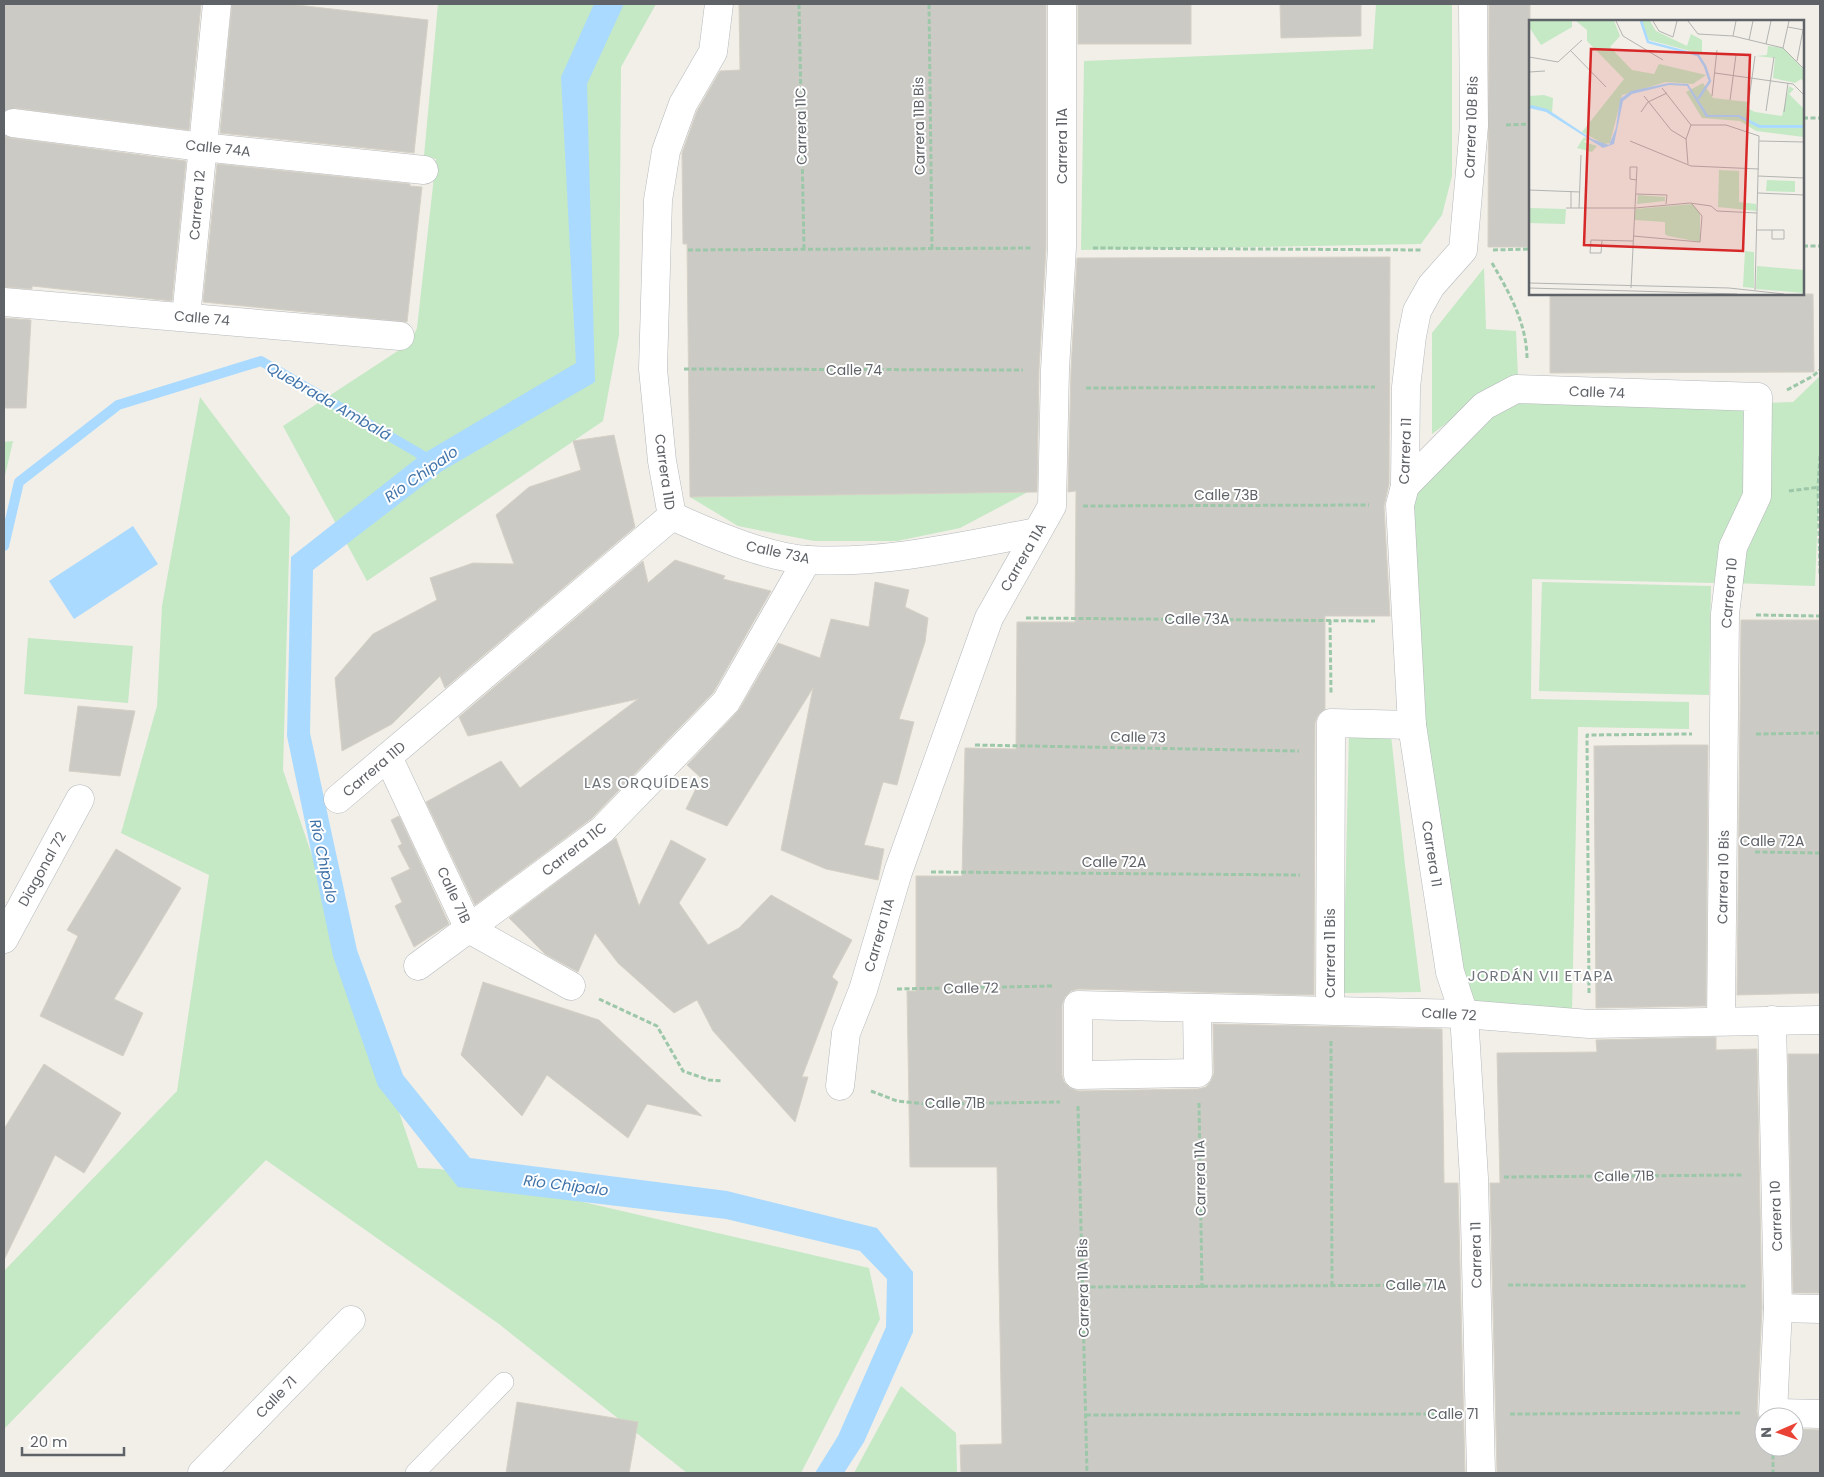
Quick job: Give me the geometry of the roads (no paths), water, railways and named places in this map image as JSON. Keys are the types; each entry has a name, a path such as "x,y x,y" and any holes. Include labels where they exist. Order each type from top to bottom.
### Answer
{"street":[{"name":"Carrera 12","path":"186,317 217,4"},
{"name":"Carrera 11D","path":"338,799 672,516 662,461 653,370 658,200 666,151 683,104 713,52 720,4"},
{"name":"Carrera 11A","path":"841,1078 846,1033 863,990 898,872 942,745 989,618 1052,506 1055,379 1062,247 1062,4"},
{"name":"Carrera 10B Bis","path":"1463,250 1474,126 1473,4"},
{"name":"Calle 74A","path":"13,124 202,147 424,170"},
{"name":"Carrera 11","path":"1463,250 1431,286 1417,311 1406,387 1403,495 1406,621 1412,725 1450,972 1464,1014 1474,1178 1481,1473"},
{"name":"Calle 74","path":"4,302 400,336"},
{"name":"Calle 74","path":"1403,495 1484,406 1516,389 1758,397"},
{"name":"Carrera 10","path":"1723,734 1725,614 1733,547 1757,496 1758,397"},
{"name":"Calle 73A","path":"672,516 734,541 807,560 899,558 1037,532"},
{"name":"Carrera 11C","path":"418,966 602,830 726,702 807,560"},
{"name":"Carrera 11 Bis","path":"1330,1010 1331,723 1412,725"},
{"name":"Carrera 10 Bis","path":"1721,1020 1724,852 1723,734"},
{"name":"Calle 71B","path":"388,757 469,928 571,986"},
{"name":"Diagonal 72","path":"4,939 80,799"},
{"name":"Calle 72","path":"1197,1008 1198,1073 1078,1075 1069,995 1197,1008 1464,1014 1589,1024 1721,1020 1820,1020"},
{"name":"Carrera 10","path":"1772,1020 1778,1297 1773,1413 1820,1414"},
{"path":"1778,1297 1820,1309"},
{"name":"Calle 71","path":"202,1473 351,1320"}],"lane":[{"path":"415,1473 504,1382"}],"water":[{"name":"Río Chipalo","path":"594,4 624,4 587,84 595,382 442,471 313,570 310,733 357,950 403,1075 470,1158 727,1191 877,1228 913,1272 913,1332 864,1442 844,1473 815,1473 838,1436 886,1327 887,1279 860,1251 726,1219 458,1187 378,1086 333,956 287,736 291,557 421,455 576,363 561,77"},
{"path":"133,526 158,564 74,619 49,581"}],"waterway":[{"name":"Quebrada Ambalá","path":"4,546 19,482 118,405 261,361 432,461"}],"district":[{"name":"LAS ORQUÍDEAS","path":"647,782"},
{"name":"JORDÁN VII ETAPA","path":"1541,975"}]}
